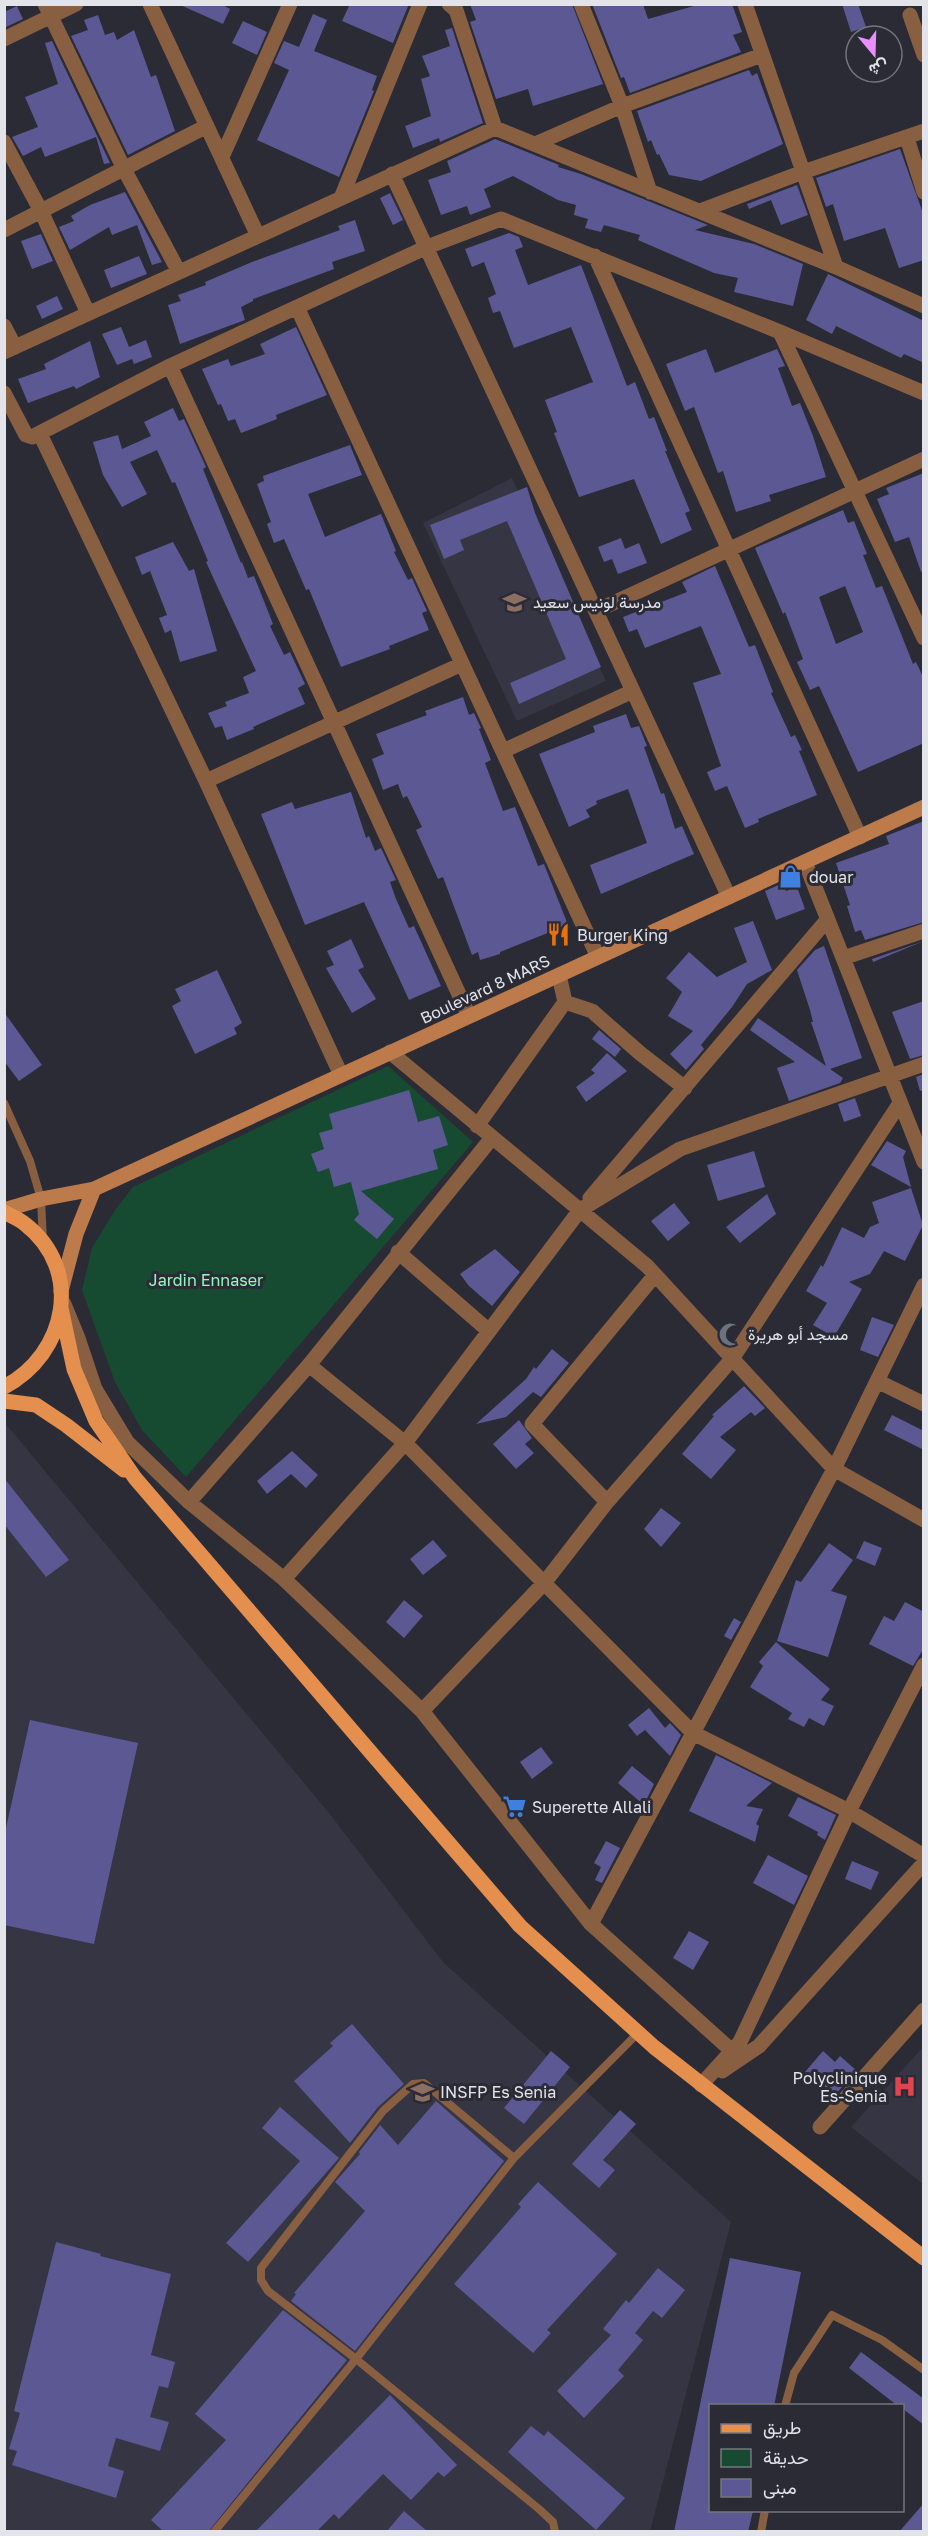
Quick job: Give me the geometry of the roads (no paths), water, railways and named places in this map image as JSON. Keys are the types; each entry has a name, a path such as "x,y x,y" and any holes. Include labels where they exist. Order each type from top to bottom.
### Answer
{"main road":[{"name":"Boulevard 8 MARS","path":"4,1211 41,1199 94,1189 924,807"},
{"path":"4,1387 21,1378 41,1359 55,1335 76,1234 94,1189"},
{"path":"4,1211 25,1224 43,1243 55,1266 74,1369 96,1421 135,1478 520,1926 638,2033 701,2085 924,2258"},
{"path":"4,1401 36,1405 135,1478"}],"street":[{"path":"4,39 48,10 76,4"},
{"path":"150,4 258,236"},
{"path":"222,157 290,4"},
{"path":"340,198 420,4"},
{"path":"450,4 456,10 495,128"},
{"path":"580,4 622,106 650,192"},
{"path":"745,4 836,267"},
{"path":"48,10 124,169 179,272"},
{"path":"910,15 924,56"},
{"path":"535,144 622,106 762,55"},
{"path":"4,230 207,126"},
{"path":"4,326 10,349 495,128 836,267 924,306"},
{"path":"700,212 803,171 924,132"},
{"path":"907,138 924,192"},
{"path":"4,142 41,211 88,314"},
{"path":"392,174 729,897"},
{"path":"4,393 26,435 32,437 170,366 427,247 501,219 924,393"},
{"path":"595,256 860,837"},
{"path":"297,307 598,957"},
{"path":"780,332 924,638"},
{"path":"170,366 469,1016"},
{"path":"40,434 206,782 341,1075"},
{"path":"596,611 924,459"},
{"path":"206,782 462,664"},
{"path":"502,751 633,691"},
{"path":"805,862 924,1162"},
{"path":"284,1578 405,1443 580,1210 827,920"},
{"path":"843,958 924,931"},
{"path":"559,975 566,1002"},
{"path":"566,1002 592,1011 685,1088"},
{"path":"477,1126 566,1002"},
{"path":"390,1053 655,1275 834,1469 924,1520"},
{"path":"580,1210 680,1149 924,1064"},
{"path":"422,1711 545,1582 607,1502 732,1359 900,1102"},
{"path":"189,1502 309,1365 491,1138"},
{"path":"398,1252 489,1331"},
{"path":"607,1502 532,1424 655,1275"},
{"path":"591,1923 834,1469 924,1285"},
{"path":"61,1299 78,1338 95,1389 127,1442 189,1502 284,1578 422,1711 591,1923 732,2050"},
{"path":"309,1365 405,1443 693,1733 849,1811 924,1856"},
{"path":"877,1381 924,1404"},
{"path":"701,2085 740,2042 849,1811 924,1665"},
{"path":"701,2085 759,2046 924,1863"},
{"path":"820,2127 924,2010"}],"lane":[{"path":"4,1103 30,1161 41,1199 43,1243"},
{"path":"214,2532 356,2359 514,2158 638,2033"},
{"path":"514,2158 424,2084 413,2084 401,2092 375,2120 261,2268 261,2280 268,2291 356,2359 539,2509 553,2522 555,2532"},
{"path":"785,2404 794,2373 832,2315 882,2340 924,2370"},
{"path":"761,2532 765,2512"}],"place":[{"name":"مدرسة لونيس سعيد","path":"515,602"},
{"name":"douar","path":"791,877"},
{"name":"Burger King","path":"559,935"},
{"name":"مسجد أبو هريرة","path":"730,1334"},
{"name":"Superette Allali","path":"514,1807"},
{"name":"Polyclinique Es-Senia","path":"905,2087"},
{"name":"INSFP Es Senia","path":"422,2092"}],"park label":[{"name":"Jardin Ennaser","path":"206,1280"}]}
